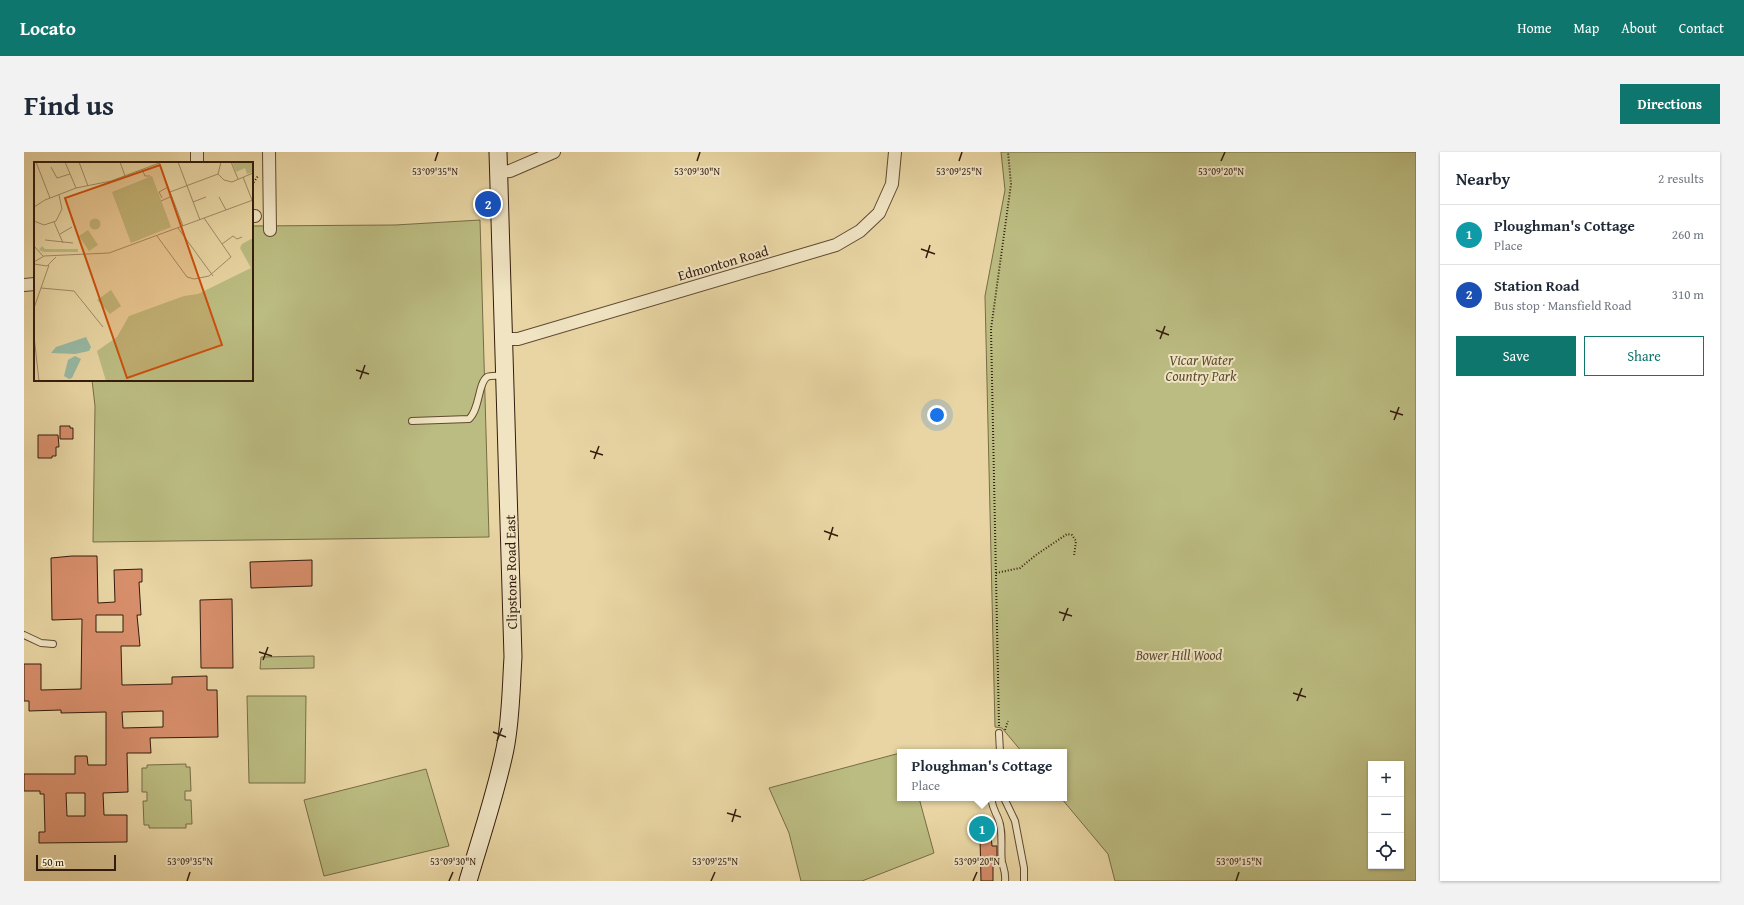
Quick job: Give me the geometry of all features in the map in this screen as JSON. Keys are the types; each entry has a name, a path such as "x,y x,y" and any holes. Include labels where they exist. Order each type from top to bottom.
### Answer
{"main road":[{"name":"Clipstone Road East","path":"468,881 501,767 510,708 513,657 498,152"}],"street":[{"path":"269,152 270,230"},
{"path":"499,172 510,170 554,152"},
{"name":"Edmonton Road","path":"504,339 518,339 836,245 860,232 879,213 892,184 895,152"},
{"path":"24,285 34,284"}],"lane":[{"path":"412,421 469,419 473,415 477,406 484,380 488,377 505,376"},
{"path":"24,635 41,643 53,644"},
{"path":"999,733 1000,749"},
{"path":"991,801 993,812 998,818 1000,827 1002,861 1006,876 1004,881"},
{"path":"1005,801 1014,821 1024,868 1024,881"}],"path":[{"path":"999,733 991,329 1011,184 1008,152"},
{"path":"996,573 1020,568 1067,534 1072,535 1076,541 1074,556"}],"green space":[{"name":"Vicar Water Country Park","path":"1001,152 1416,152 1416,881 1115,881 1108,854 1064,801 1067,801 1067,749 1020,749 1002,728 995,727 985,296 1005,190"},
{"path":"480,220 489,537 93,542 95,406 92,381 253,381 253,226 395,225"},
{"path":"314,656 314,668 260,669 261,657"},
{"path":"247,696 306,696 305,783 249,783"},
{"path":"897,754 897,801 920,801 934,853 862,881 801,881 789,833 769,788"},
{"path":"186,764 186,767 190,767 191,791 185,791 185,800 191,800 192,824 186,824 186,828 149,828 149,825 144,825 143,801 147,801 147,792 142,792 142,768 147,768 147,765"},
{"path":"426,769 449,846 324,876 304,800"}],"building":[{"path":"60,426 70,426 70,428 73,428 73,439 60,439"},
{"path":"38,435 58,435 59,447 56,447 56,456 52,456 52,458 38,458"},
{"path":"97,556 98,603 115,602 114,570 142,569 142,582 139,582 141,615 137,615 140,646 121,646 122,685 172,684 172,677 207,676 207,690 217,690 218,737 150,738 151,753 127,753 128,792 103,793 104,815 127,815 127,842 39,843 39,832 45,832 44,794 40,794 40,791 24,791 24,774 75,774 75,756 87,756 88,765 106,765 106,712 61,713 61,710 29,711 29,701 24,701 24,664 41,664 41,690 81,689 82,619 52,620 51,558","holes":["96,615 123,615 123,632 96,632","163,711 163,727 123,728 122,712","66,793 85,793 85,816 67,816"]},
{"path":"312,560 312,586 251,588 250,562"},
{"path":"232,599 233,668 201,668 200,600"},
{"path":"985,822 985,825 990,825 992,846 997,846 997,861 993,861 993,881 981,881 980,837 974,838 972,823"}],"place":[{"name":"Station Road","path":"488,204"},
{"name":"Ploughman's Cottage","path":"982,829"}],"park label":[{"name":"Bower Hill Wood","path":"1179,655"}]}
